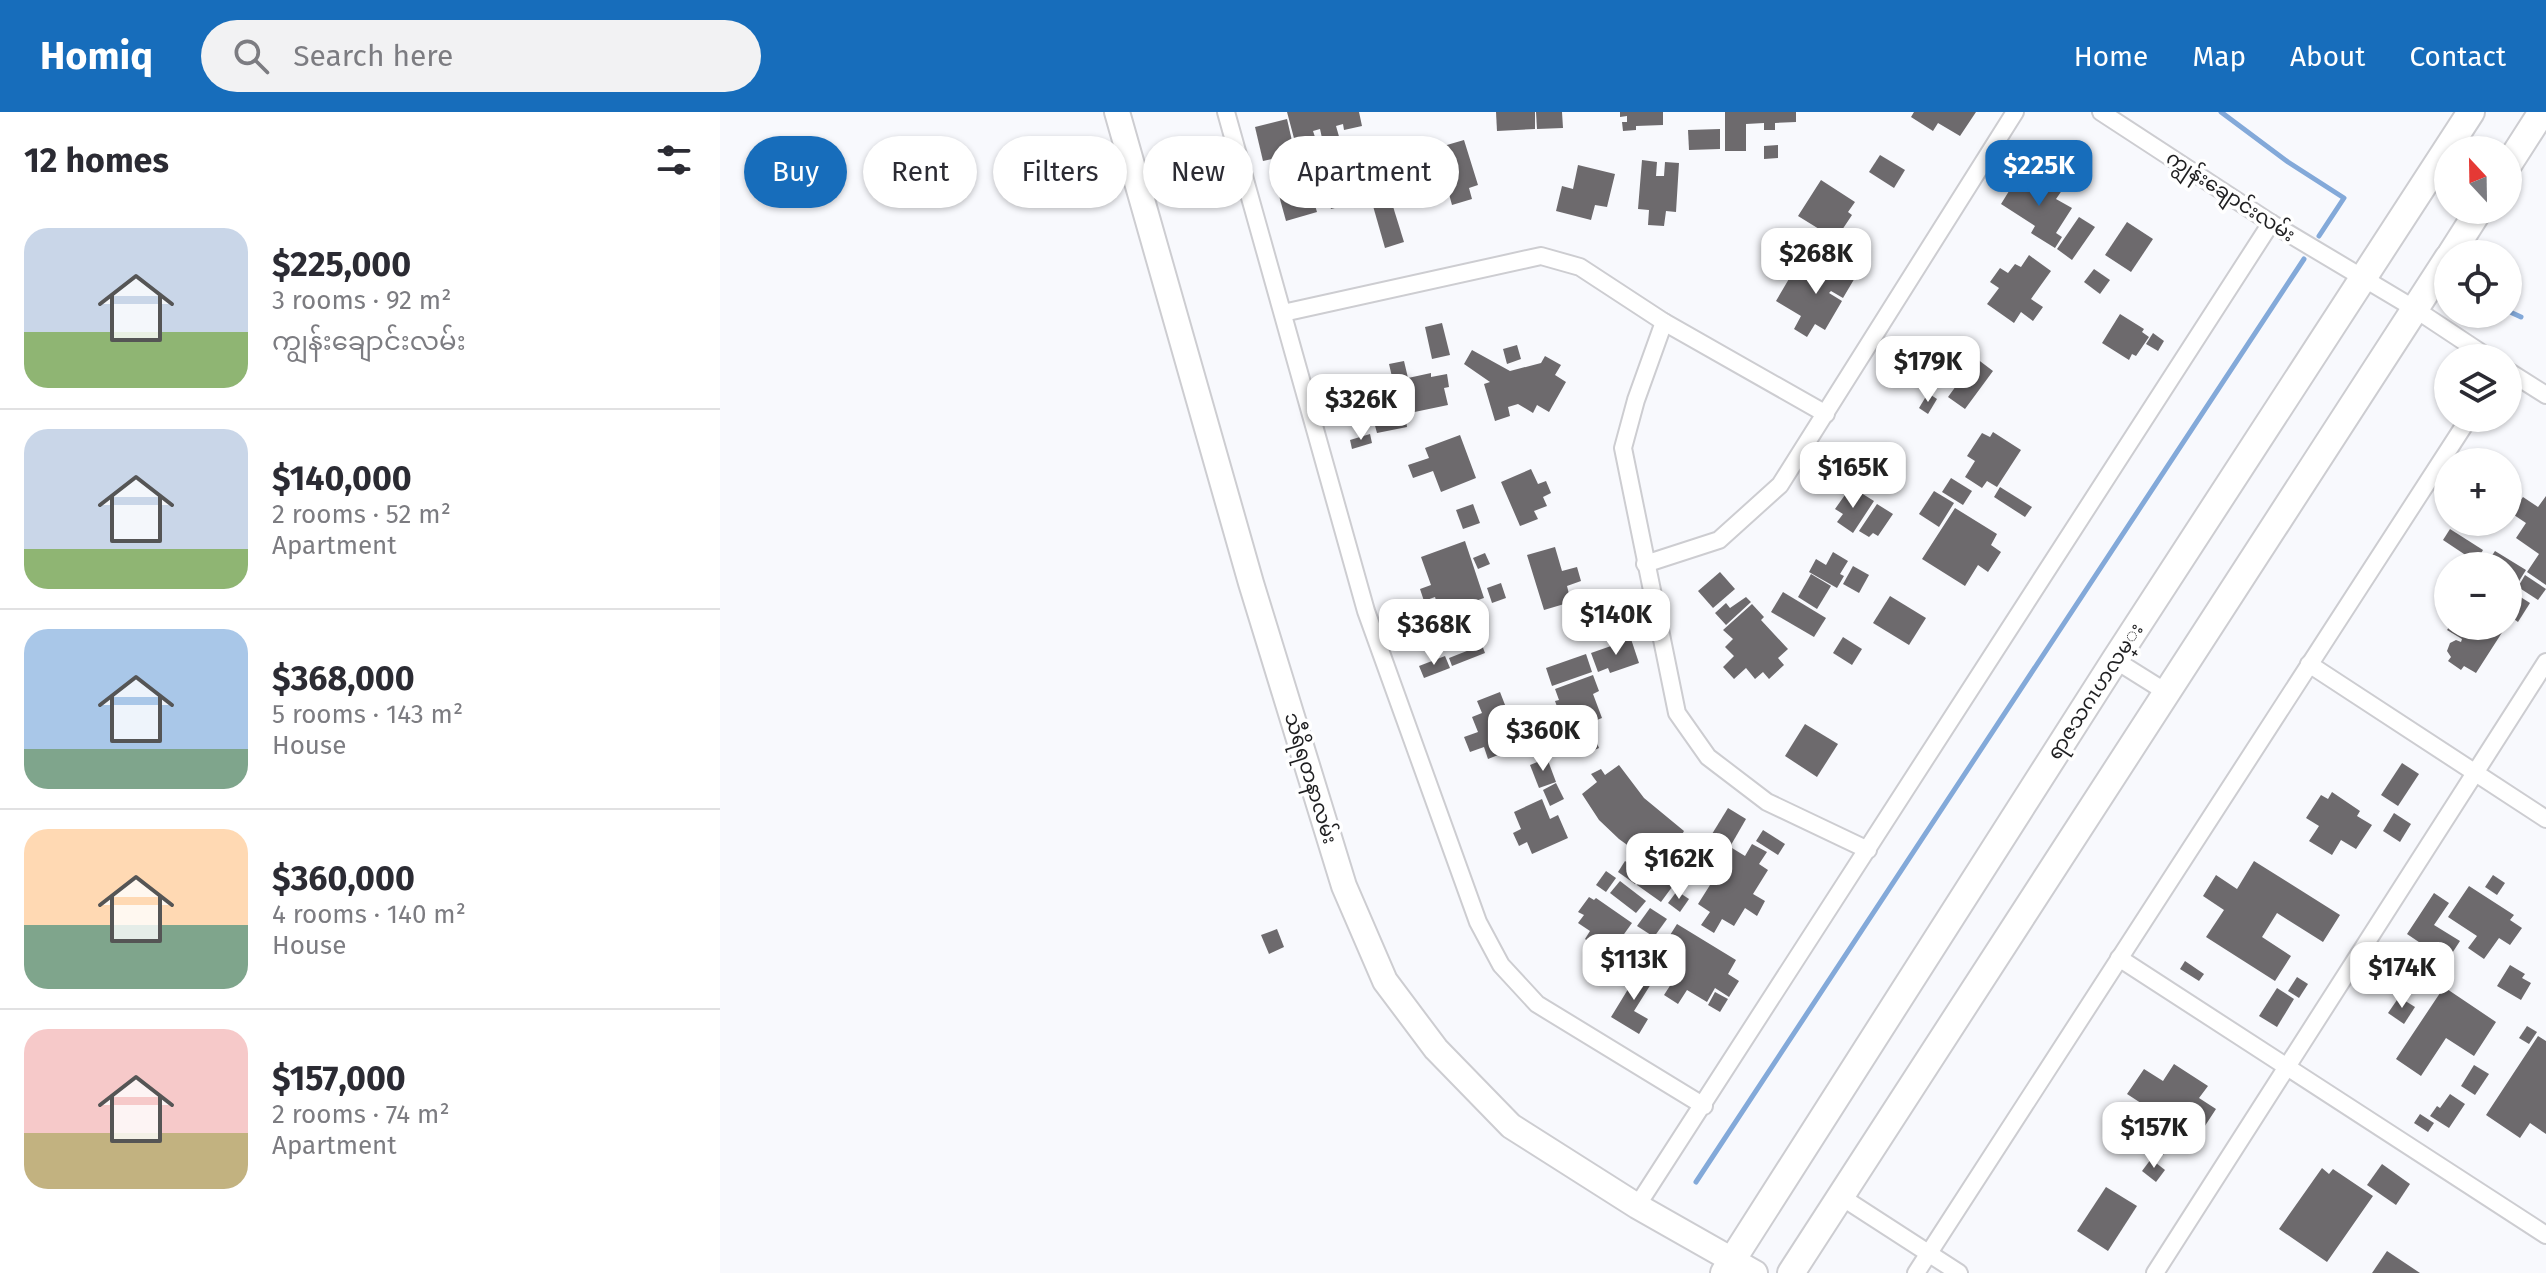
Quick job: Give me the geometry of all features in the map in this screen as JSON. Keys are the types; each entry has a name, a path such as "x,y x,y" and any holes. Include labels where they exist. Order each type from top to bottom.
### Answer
{"main road":[{"name":"သီရိရတနာလမ်း","path":"1117,112 1251,583 1334,856 1385,981 1436,1049 1511,1126 1727,1266 1755,1273"},
{"name":"ရာဇသဂၤဟလမ္း","path":"1727,1266 2471,112"},
{"path":"2522,143 2542,112"},
{"path":"1791,1273 2434,279"}],"street":[{"path":"1226,112 1366,611 1478,922 1501,965 1537,1004 1704,1106"},
{"path":"1645,564 1719,540 1780,485 2015,112"},
{"name":"ကျွန်းချောင်းလမ်း","path":"2101,112 2271,223 2468,344"},
{"path":"1637,1206 2271,223"},
{"path":"1283,313 1541,256 1580,267 1664,322 1826,414"},
{"path":"1664,322 1636,400 1623,448 1677,713 1708,757 1767,802 1868,850"},
{"path":"2522,380 2546,395"},
{"path":"1916,1273 2460,432"},
{"path":"2115,660 2166,692"},
{"path":"2155,1273 2546,662"},
{"path":"2309,664 2546,819"},
{"path":"2119,958 2546,1235"},
{"path":"1840,1196 1959,1273"}],"building":[{"path":"1287,112 1359,112 1362,126 1344,130 1343,124 1336,126 1339,136 1322,136 1320,129 1313,131 1315,136 1293,136"},
{"path":"1496,112 1535,112 1535,129 1497,131"},
{"path":"1536,112 1562,112 1563,128 1537,129"},
{"path":"1620,112 1663,112 1663,125 1636,126 1636,130 1623,131 1622,122 1627,122 1627,116 1620,117"},
{"path":"1725,112 1796,112 1796,122 1775,123 1775,130 1764,130 1764,123 1746,124 1746,151 1725,151"},
{"path":"1914,112 1976,112 1960,136 1938,123 1933,131 1911,117"},
{"path":"1287,119 1291,136 1269,136 1269,160 1263,161 1255,127"},
{"path":"1720,129 1720,149 1689,150 1688,130"},
{"path":"1464,140 1478,185 1469,188 1472,199 1459,203 1459,141"},
{"path":"1778,145 1778,158 1764,159 1764,146"},
{"path":"1880,155 1905,170 1894,188 1869,172"},
{"path":"1642,160 1657,162 1656,176 1664,176 1665,162 1679,163 1676,212 1666,211 1664,226 1648,225 1649,210 1638,209"},
{"path":"1578,165 1615,174 1607,207 1595,205 1591,220 1556,211 1562,186 1573,189"},
{"path":"2019,175 2044,191 2052,178 2065,186 2056,199 2072,208 2056,233 2062,237 2055,248 2031,233 2035,226 2001,204"},
{"path":"1821,180 1855,202 1848,212 1852,215 1842,230 1838,228 1832,237 1798,216"},
{"path":"1282,208 1316,208 1317,212 1286,221"},
{"path":"1374,208 1393,208 1404,242 1385,248"},
{"path":"2079,217 2095,227 2072,260 2057,249"},
{"path":"2127,222 2153,239 2131,272 2105,255"},
{"path":"1780,231 1806,245 1802,249 1809,254 1804,262 1797,257 1791,266 1767,249"},
{"path":"2029,255 2051,271 2031,299 2043,307 2033,321 2021,312 2014,323 1987,304 1999,288 1990,282 2000,268 2008,273 2015,264 2021,267"},
{"path":"1828,259 1856,276 1843,298 1831,291 1829,293 1842,301 1825,330 1815,324 1807,337 1794,329 1801,316 1776,301 1793,272 1805,279 1813,266 1838,280 1822,269"},
{"path":"2094,269 2110,280 2100,294 2084,282"},
{"path":"2120,314 2144,329 2142,332 2149,337 2136,356 2132,354 2129,360 2102,343"},
{"path":"1442,323 1450,355 1432,359 1425,327"},
{"path":"2153,333 2164,341 2158,351 2146,344"},
{"path":"1517,345 1521,359 1507,364 1503,349"},
{"path":"1964,349 1993,371 1965,409 1948,397 1956,386 1944,377"},
{"path":"1472,350 1510,371 1541,363 1545,356 1561,365 1555,375 1566,382 1549,412 1537,405 1533,413 1518,404 1508,407 1510,416 1495,421 1484,384 1490,382 1464,364"},
{"path":"1404,361 1408,378 1431,373 1431,377 1447,374 1449,387 1444,388 1448,405 1405,414 1407,427 1377,433 1374,422 1365,419 1372,411 1367,387 1393,381 1389,364"},
{"path":"1928,393 1937,399 1928,414 1919,408"},
{"path":"1993,432 2021,450 1997,487 1987,481 1982,488 1965,477 1975,461 1967,456 1982,433 1990,437"},
{"path":"1370,434 1372,443 1352,449 1350,440"},
{"path":"1460,435 1476,478 1441,492 1433,471 1413,478 1408,465 1429,458 1425,448"},
{"path":"1531,469 1538,484 1546,481 1551,493 1543,497 1547,506 1534,511 1538,519 1520,526 1501,482"},
{"path":"1951,478 1972,491 1963,505 1942,492"},
{"path":"2000,487 2032,507 2025,517 1994,497"},
{"path":"1858,491 1874,501 1853,533 1837,522 1843,514 1835,509 1847,492 1854,497"},
{"path":"1934,491 1954,503 1939,527 1919,514"},
{"path":"2546,496 2546,585 2527,572 2539,554 2516,538 2522,536 2526,523 2522,520 2522,498 2538,507"},
{"path":"1473,504 1480,523 1463,529 1456,510"},
{"path":"1877,504 1893,514 1878,536 1873,533 1869,537 1859,531"},
{"path":"1955,508 1997,534 1991,545 2001,552 1988,572 1978,565 1965,586 1922,559"},
{"path":"2446,536 2461,536 2483,550 2461,552 2443,540"},
{"path":"1465,541 1484,598 1440,613 1435,597 1424,601 1420,589 1431,585 1421,557"},
{"path":"1555,547 1562,571 1577,567 1581,581 1567,586 1571,602 1544,610 1527,555"},
{"path":"1833,552 1848,561 1840,574 1844,576 1837,588 1809,572 1816,559 1826,565"},
{"path":"1485,553 1490,564 1478,569 1473,558"},
{"path":"1853,566 1869,575 1859,593 1843,584"},
{"path":"1720,572 1735,589 1713,608 1698,591"},
{"path":"1811,574 1831,586 1817,609 1798,597"},
{"path":"2525,575 2546,589 2538,600 2522,590"},
{"path":"1501,583 1506,598 1492,603 1487,588"},
{"path":"1783,592 1826,618 1814,637 1771,612"},
{"path":"1890,596 1926,618 1909,645 1873,623"},
{"path":"1746,597 1751,602 1726,625 1715,613 1726,603 1730,608"},
{"path":"2522,598 2530,603 2522,616"},
{"path":"1752,604 1764,617 1761,620 1788,649 1778,658 1784,665 1769,679 1763,672 1755,679 1746,668 1734,679 1723,667 1734,656 1725,647 1733,639 1723,630"},
{"path":"1843,637 1862,649 1852,665 1833,653"},
{"path":"1631,639 1639,663 1610,673 1608,668 1598,672 1591,653"},
{"path":"2456,640 2497,640 2476,673 2464,666 2461,670 2448,661 2451,657 2447,651 2450,643"},
{"path":"1482,645 1485,653 1452,666 1449,658"},
{"path":"1586,654 1592,672 1552,686 1546,668"},
{"path":"1445,656 1450,668 1424,678 1419,666"},
{"path":"1593,675 1599,691 1593,694 1602,718 1574,729 1568,712 1560,715 1555,689"},
{"path":"1500,692 1521,746 1488,759 1484,747 1470,752 1464,737 1478,732 1472,717 1482,713 1477,701"},
{"path":"1805,724 1838,744 1817,777 1785,756"},
{"path":"1594,736 1599,748 1579,757 1573,744"},
{"path":"1547,758 1556,782 1539,788 1530,765"},
{"path":"2402,763 2419,774 2398,806 2381,795"},
{"path":"1619,765 1644,798 1684,831 1663,871 1599,820 1582,794 1597,782 1591,774 1601,769 1605,775"},
{"path":"1556,783 1564,799 1550,806 1543,790"},
{"path":"2332,792 2360,811 2357,816 2372,825 2356,849 2341,840 2332,855 2309,841 2319,826 2306,818 2321,795 2328,799"},
{"path":"1542,799 1550,819 1558,815 1568,838 1532,854 1527,842 1519,846 1513,833 1521,829 1514,812"},
{"path":"1728,808 1746,819 1731,845 1712,834"},
{"path":"2394,813 2411,824 2400,842 2383,831"},
{"path":"1763,830 1785,844 1778,855 1756,841"},
{"path":"1752,844 1767,852 1759,864 1768,870 1753,894 1765,901 1757,916 1745,908 1734,926 1722,919 1714,933 1701,925 1710,912 1698,904 1710,885 1692,875 1702,859 1719,869 1732,848 1745,856"},
{"path":"1625,861 1643,873 1635,884 1618,872"},
{"path":"2254,861 2340,915 2323,942 2277,913 2262,937 2291,956 2275,981 2206,937 2224,910 2203,896 2216,875 2237,889"},
{"path":"1606,871 1616,878 1606,892 1596,885"},
{"path":"1645,873 1653,879 1656,875 1672,887 1661,902 1637,885"},
{"path":"2493,875 2505,883 2497,895 2485,887"},
{"path":"1620,881 1646,901 1636,913 1610,893"},
{"path":"2469,886 2514,915 2510,920 2522,928 2510,945 2499,938 2484,959 2468,948 2477,936 2448,917"},
{"path":"1677,891 1689,899 1680,912 1668,903"},
{"path":"2434,893 2449,903 2434,925 2460,941 2447,961 2407,934"},
{"path":"1589,897 1596,898 1632,923 1614,948 1604,941 1598,949 1585,939 1590,931 1578,923 1584,915 1578,912"},
{"path":"1650,908 1667,919 1654,937 1637,926"},
{"path":"1677,924 1736,960 1728,974 1739,981 1729,997 1715,988 1707,1002 1687,990 1678,1004 1664,995 1673,981 1650,967"},
{"path":"1277,929 1284,947 1269,954 1261,935"},
{"path":"2185,961 2204,974 2199,981 2180,969"},
{"path":"2510,965 2525,974 2522,978 2531,983 2521,1000 2497,986"},
{"path":"1641,968 1656,976 1634,1011 1648,1019 1639,1034 1611,1017"},
{"path":"2297,977 2308,984 2299,998 2288,991"},
{"path":"2444,987 2496,1022 2474,1056 2446,1038 2421,1076 2396,1059"},
{"path":"2277,988 2294,999 2277,1027 2259,1016"},
{"path":"1715,992 1728,999 1720,1012 1708,1005"},
{"path":"2399,997 2415,1007 2404,1024 2388,1013"},
{"path":"2527,1026 2537,1032 2529,1044 2519,1038"},
{"path":"2538,1036 2546,1041 2546,1134 2530,1123 2520,1138 2486,1115"},
{"path":"2174,1064 2208,1086 2199,1098 2216,1109 2199,1135 2173,1119 2168,1127 2178,1133 2163,1155 2130,1133 2147,1107 2127,1094 2144,1069 2163,1081"},
{"path":"2474,1065 2489,1074 2475,1095 2461,1086"},
{"path":"2450,1094 2465,1104 2449,1128 2430,1116"},
{"path":"2420,1114 2434,1123 2428,1132 2414,1123"},
{"path":"2151,1159 2165,1170 2156,1182 2142,1171"},
{"path":"2382,1164 2410,1184 2396,1205 2367,1185"},
{"path":"2322,1168 2329,1174 2333,1169 2373,1196 2327,1262 2279,1229"},
{"path":"2106,1187 2137,1206 2108,1251 2077,1231"},
{"path":"2387,1251 2420,1273 2372,1273"}],"waterway":[{"path":"2221,112 2288,162 2344,198 2319,236"},
{"path":"1696,1182 2304,259"}]}
